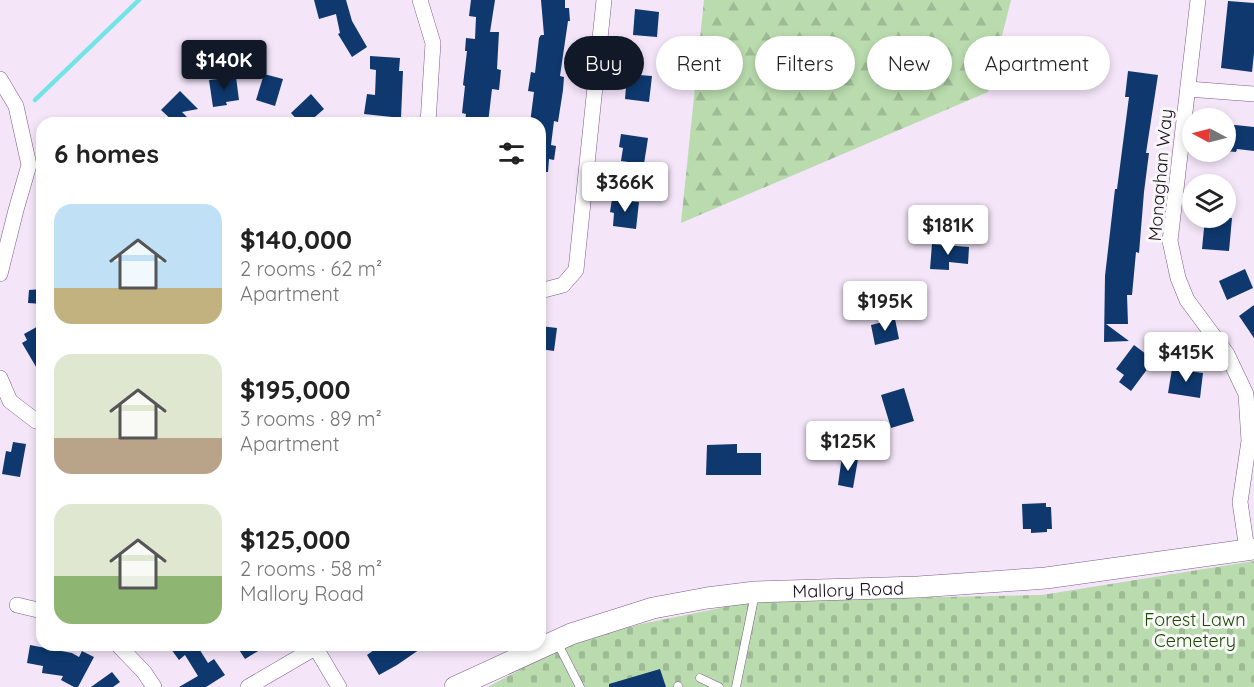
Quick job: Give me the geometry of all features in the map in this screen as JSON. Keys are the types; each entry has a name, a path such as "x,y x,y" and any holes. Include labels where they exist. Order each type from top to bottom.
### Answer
{"street":[{"path":"420,0 434,43 428,117"},
{"path":"546,289 563,285 576,270 604,0"},
{"name":"Monaghan Way","path":"1198,0 1170,241 1178,278 1187,300 1227,354 1246,394 1249,441 1240,502 1250,550"},
{"path":"0,79 16,106 29,165 15,210 0,274"},
{"path":"1188,89 1254,94"},
{"path":"0,378 10,401 36,420"},
{"name":"Mallory Road","path":"546,646 571,634 653,609 707,598 755,592 918,587 1046,578 1250,550"},
{"path":"16,605 36,610"},
{"path":"124,651 144,672 154,687"},
{"path":"248,687 309,651"},
{"path":"320,651 339,687"},
{"name":"Mallory Road","path":"455,687 534,651"}],"lane":[{"path":"736,687 755,592"},
{"path":"556,641 580,687"},
{"path":"700,678 719,687"}],"green space":[{"path":"704,0 1011,0 1002,36 964,36 964,90 988,90 988,92 681,223 695,90 743,90 743,36 700,36"},
{"name":"Forest Lawn Cemetery","path":"1254,561 1254,687 488,687 549,654 587,639 641,624 755,601 1042,595"}],"building":[{"path":"314,0 346,0 352,21 367,47 352,57 338,34 340,33 336,14 319,19"},
{"path":"471,0 495,0 490,32 499,32 497,69 501,70 499,90 492,89 489,117 466,117 466,114 462,113 466,38 475,39 476,17 469,16"},
{"path":"541,0 565,0 565,8 569,8 570,21 568,21 564,36 560,76 564,77 563,90 558,122 554,121 551,145 556,146 554,160 549,159 548,172 546,172 546,117 531,117 534,92 528,91 531,72 535,73 541,35 544,35"},
{"path":"1228,1 1254,3 1252,72 1221,68"},
{"path":"635,9 659,12 657,36 633,35"},
{"path":"370,56 400,58 399,71 403,71 401,117 364,114 367,94 375,95 376,70 370,69"},
{"path":"1128,71 1158,75 1146,153 1149,153 1139,253 1136,252 1132,295 1127,295 1128,324 1106,324 1129,341 1104,342 1105,276 1129,97 1125,97"},
{"path":"264,74 283,79 275,106 256,100"},
{"path":"644,75 652,76 649,102 625,99 626,90 644,90"},
{"path":"236,77 239,100 213,107 209,80"},
{"path":"180,91 198,109 182,112 187,117 169,117 161,110"},
{"path":"311,94 324,109 315,117 295,117 291,113"},
{"path":"1236,125 1254,127 1254,151 1237,149 1236,152"},
{"path":"621,134 648,138 644,164 621,161 623,148 619,147"},
{"path":"612,199 639,202 636,229 613,226 614,213 610,212"},
{"path":"1204,228 1231,228 1229,251 1202,249"},
{"path":"932,244 969,247 968,264 949,262 949,270 930,269"},
{"path":"1245,269 1253,288 1227,300 1219,281"},
{"path":"36,289 36,304 28,303 29,290"},
{"path":"1254,305 1254,338 1239,316"},
{"path":"895,319 899,339 875,345 871,325"},
{"path":"36,327 36,367 22,343 27,340 24,334"},
{"path":"546,327 557,328 554,351 546,350"},
{"path":"1134,345 1154,360 1131,391 1119,382 1124,375 1116,369"},
{"path":"1172,369 1203,373 1200,398 1168,393"},
{"path":"904,388 914,421 891,428 881,395"},
{"path":"13,442 26,444 20,477 2,474 6,451 11,452"},
{"path":"737,444 737,453 761,453 761,475 706,475 707,445"},
{"path":"842,456 858,459 853,488 838,485"},
{"path":"1046,503 1046,507 1051,507 1052,529 1047,529 1047,532 1031,533 1031,529 1023,529 1022,504"},
{"path":"30,645 36,646 36,651 62,651 79,657 82,651 94,657 78,687 61,680 63,676 42,673 43,666 27,663"},
{"path":"172,651 200,651 208,663 214,659 225,675 206,687 179,687 198,676 185,655 179,660"},
{"path":"240,651 258,651 245,659"},
{"path":"373,651 417,651 379,675 367,655"},
{"path":"660,669 666,687 609,687 609,684"},
{"path":"112,672 120,682 113,687 91,687"}],"waterway":[{"path":"35,100 139,0"}]}
